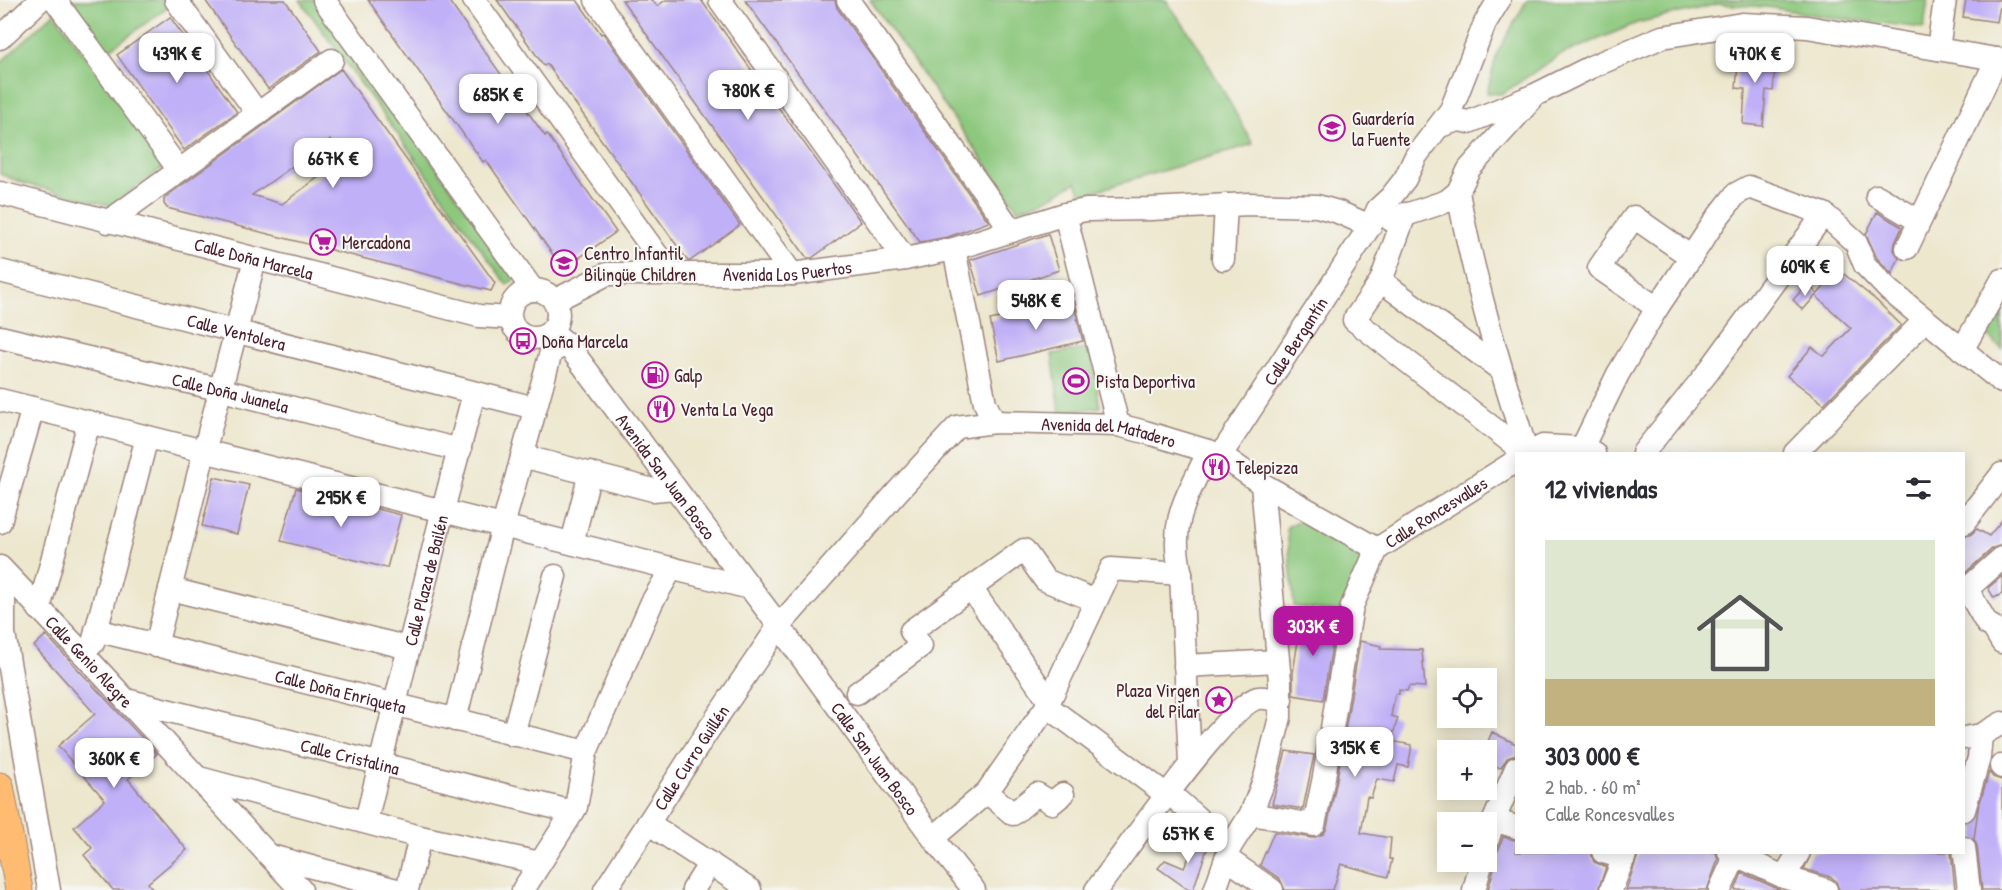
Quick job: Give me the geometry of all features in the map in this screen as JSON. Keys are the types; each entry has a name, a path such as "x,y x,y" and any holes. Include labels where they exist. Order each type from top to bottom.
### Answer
{"main road":[{"path":"0,786 19,890"}],"street":[{"path":"0,38 40,0"},
{"path":"55,0 179,170"},
{"path":"177,0 258,114"},
{"path":"324,0 533,290 548,295 554,300 557,308 559,337 551,352 522,456 455,720"},
{"path":"474,0 670,273"},
{"path":"596,0 792,274"},
{"path":"720,0 905,259"},
{"path":"848,0 1012,231"},
{"name":"Calle Bergantín","path":"1190,763 1181,574 1176,555 1175,538 1181,508 1215,453 1370,226 1378,209 1405,179 1416,156 1451,110 1485,23 1499,0"},
{"path":"1938,49 1945,0"},
{"path":"1440,126 1458,120 1475,119 1535,95 1590,67 1662,37 1742,24 1807,27 2000,60 1907,248"},
{"path":"108,222 332,60"},
{"path":"1470,64 1469,99 1475,119 1470,169"},
{"path":"1370,226 1447,201 1458,192 1470,169 1535,95"},
{"path":"1405,179 1406,194 1412,203 1465,233"},
{"path":"1529,452 1543,446 1588,451 1618,374 1657,308 1736,194 1749,187 1824,214 1856,243 1865,265 1889,290 2002,382"},
{"path":"1458,192 1465,233 1501,370 1527,452"},
{"name":"Calle Doña Marcela","path":"0,193 479,316 510,318"},
{"path":"1877,196 1919,221"},
{"name":"Avenida Los Puertos","path":"554,300 607,274 792,274 905,259 954,249 1065,214 1086,210 1249,204 1317,206 1338,212 1370,226"},
{"path":"1223,259 1226,205"},
{"path":"1421,210 1381,281 1354,320 1526,452"},
{"path":"1065,214 1118,425"},
{"path":"1645,452 1708,372 1824,214"},
{"path":"1657,308 1599,268 1611,250 1634,217 1691,257"},
{"path":"954,249 985,403 994,422"},
{"path":"156,646 255,259"},
{"name":"Calle Ventolera","path":"0,271 536,408"},
{"path":"1962,350 2002,280"},
{"path":"1381,281 1501,370"},
{"path":"533,290 518,296 513,302 510,318 517,330 530,338 545,335 559,337"},
{"path":"1796,452 1925,320"},
{"name":"Calle Doña Juanela","path":"0,337 460,450"},
{"name":"Avenida San Juan Bosco","path":"559,337 779,626"},
{"path":"474,393 442,510 750,588"},
{"name":"Calle Plaza de Bailén","path":"0,400 442,510 409,648 170,589"},
{"path":"0,522 33,408"},
{"path":"39,609 89,422"},
{"name":"Avenida del Matadero","path":"779,626 957,427 994,422 1118,425 1215,453 1262,484 1377,549"},
{"path":"88,659 147,437"},
{"path":"522,456 653,490 675,488"},
{"name":"Calle Roncesvalles","path":"1251,814 1314,825 1352,606 1377,549 1515,462"},
{"path":"572,543 590,473"},
{"path":"1965,522 2002,474"},
{"path":"1215,890 1228,852 1251,814 1265,778 1280,717 1278,661 1262,484"},
{"path":"523,890 576,807 586,752 652,602 677,569 720,547"},
{"path":"857,693 921,646 911,631 1024,550 1045,580 1084,596"},
{"path":"2002,558 1967,589 1987,624 1993,627 2002,642"},
{"name":"Calle Genio Alegre","path":"0,567 301,890"},
{"path":"933,838 987,792 1048,704 1111,569 1181,574"},
{"path":"513,735 555,576"},
{"path":"0,580 4,602 4,634 49,890"},
{"path":"971,588 1048,704 1168,796 1176,799 1228,852 1272,890"},
{"name":"Calle Curro Guillén","path":"605,890 706,732 779,626"},
{"name":"Calle San Juan Bosco","path":"779,626 933,838 974,890"},
{"name":"Calle Doña Enriqueta","path":"96,630 586,752"},
{"path":"366,821 409,648"},
{"path":"1185,666 1278,661"},
{"path":"1096,890 1168,796 1190,763 1240,709 1258,698 1281,700"},
{"name":"Calle Cristalina","path":"126,700 573,812"},
{"path":"1965,808 1992,763 1972,737 2002,723"},
{"path":"1497,813 1515,770"},
{"path":"199,778 420,837 540,863"},
{"path":"987,792 1013,814 1037,794 1052,803 1063,794"},
{"path":"1497,821 1515,827"},
{"path":"648,823 750,890"},
{"path":"407,890 420,837"},
{"path":"1611,890 1617,854"},
{"path":"1720,890 1734,854"},
{"path":"1736,854 1784,877 1826,890"},
{"path":"1784,877 1797,854"},
{"path":"1965,854 1969,890"},
{"path":"271,856 397,890"},
{"path":"693,890 710,863"},
{"path":"1474,890 1479,872"}],"green space":[{"path":"68,0 163,0 168,7 106,52"},
{"path":"300,0 316,0 516,278 507,285"},
{"path":"870,0 1166,0 1197,44 1253,144 1081,195 1076,182 1049,198 1018,210"},
{"path":"1527,0 1928,0 1924,28 1833,18 1767,7 1718,4 1637,23 1558,56 1502,94 1487,93 1497,53"},
{"path":"54,13 165,166 111,206 23,183 0,174 0,63"},
{"path":"2002,294 2002,349 1981,330"},
{"name":"Pista Deportiva","path":"1091,348 1100,407 1060,413 1052,354"},
{"path":"1304,518 1366,553 1339,613 1294,606 1287,527"}],"building":[{"path":"205,0 285,0 321,51 268,89"},
{"path":"368,0 448,0 616,232 563,269 486,160 483,162"},
{"path":"497,0 577,0 740,225 688,261 547,64 544,66"},
{"path":"622,0 652,0 657,6 666,0 701,0 861,222 812,258 807,258"},
{"path":"745,0 835,0 837,8 989,222 948,237 920,242"},
{"path":"1966,0 2001,0 1997,22 1963,17"},
{"path":"170,17 237,112 184,150 117,55"},
{"path":"1739,52 1776,55 1773,91 1766,90 1763,126 1743,124 1745,89 1736,88"},
{"path":"341,69 495,283 491,291 167,208 164,199","holes":["330,140 343,159 282,204 252,195"]},
{"path":"1877,212 1902,227 1894,250 1899,258 1892,274 1877,258 1866,234"},
{"path":"1048,234 1059,270 981,296 970,260"},
{"path":"1839,270 1877,301 1901,325 1824,404 1787,376 1812,347 1824,356 1851,328 1816,296"},
{"path":"1808,283 1817,294 1803,310 1793,300"},
{"path":"1073,302 1083,341 999,361 990,320"},
{"path":"214,477 249,485 237,534 202,526"},
{"path":"296,488 401,515 387,568 281,541"},
{"path":"2002,520 2002,545 1993,548 1965,573 1965,536 1977,529 1989,536"},
{"path":"2002,576 2002,594 1994,598 1988,588"},
{"path":"1302,615 1336,620 1323,700 1293,695 1293,673"},
{"path":"46,635 157,754 128,779 187,850 148,883 153,890 113,890 84,855 92,848 74,827 105,800 58,746 95,714 34,646"},
{"path":"1360,641 1381,646 1380,649 1422,650 1425,687 1409,686 1407,691 1399,690 1399,694 1395,694 1391,716 1398,718 1391,741 1412,745 1408,767 1398,765 1394,782 1377,779 1371,798 1367,797 1361,833 1391,838 1389,859 1392,859 1388,877 1341,864 1333,890 1285,890 1280,879 1260,865 1274,832 1312,838 1324,834 1327,828"},
{"path":"1492,732 1515,744 1515,755 1507,758 1501,768 1497,767 1497,740 1489,740"},
{"path":"1286,751 1314,755 1303,809 1272,804"},
{"path":"1989,772 1993,777 2002,780 2002,890 1982,890 1977,846 1974,839 1978,809"},
{"path":"1194,833 1208,846 1193,890 1189,890 1158,868 1165,860 1184,868 1192,851 1185,843"},
{"path":"1503,837 1515,840 1515,854 1591,854 1594,862 1606,867 1598,890 1488,890 1493,872 1497,872 1497,852"},
{"path":"1638,854 1716,854 1718,860 1707,890 1626,890"},
{"path":"1811,854 1951,854 1955,890 1839,890 1836,881 1831,877 1804,869"},
{"path":"1742,873 1778,889 1780,890 1735,890"}],"place":[{"name":"Guardería la Fuente","path":"1332,128"},
{"name":"Mercadona","path":"323,242"},
{"name":"Centro Infantil Bilingüe Children","path":"564,263"},
{"name":"Doña Marcela","path":"523,341"},
{"name":"Galp","path":"655,375"},
{"name":"Pista Deportiva","path":"1076,381"},
{"name":"Venta La Vega","path":"661,409"},
{"name":"Telepizza","path":"1216,467"},
{"name":"Plaza Virgen del Pilar","path":"1219,700"}]}
